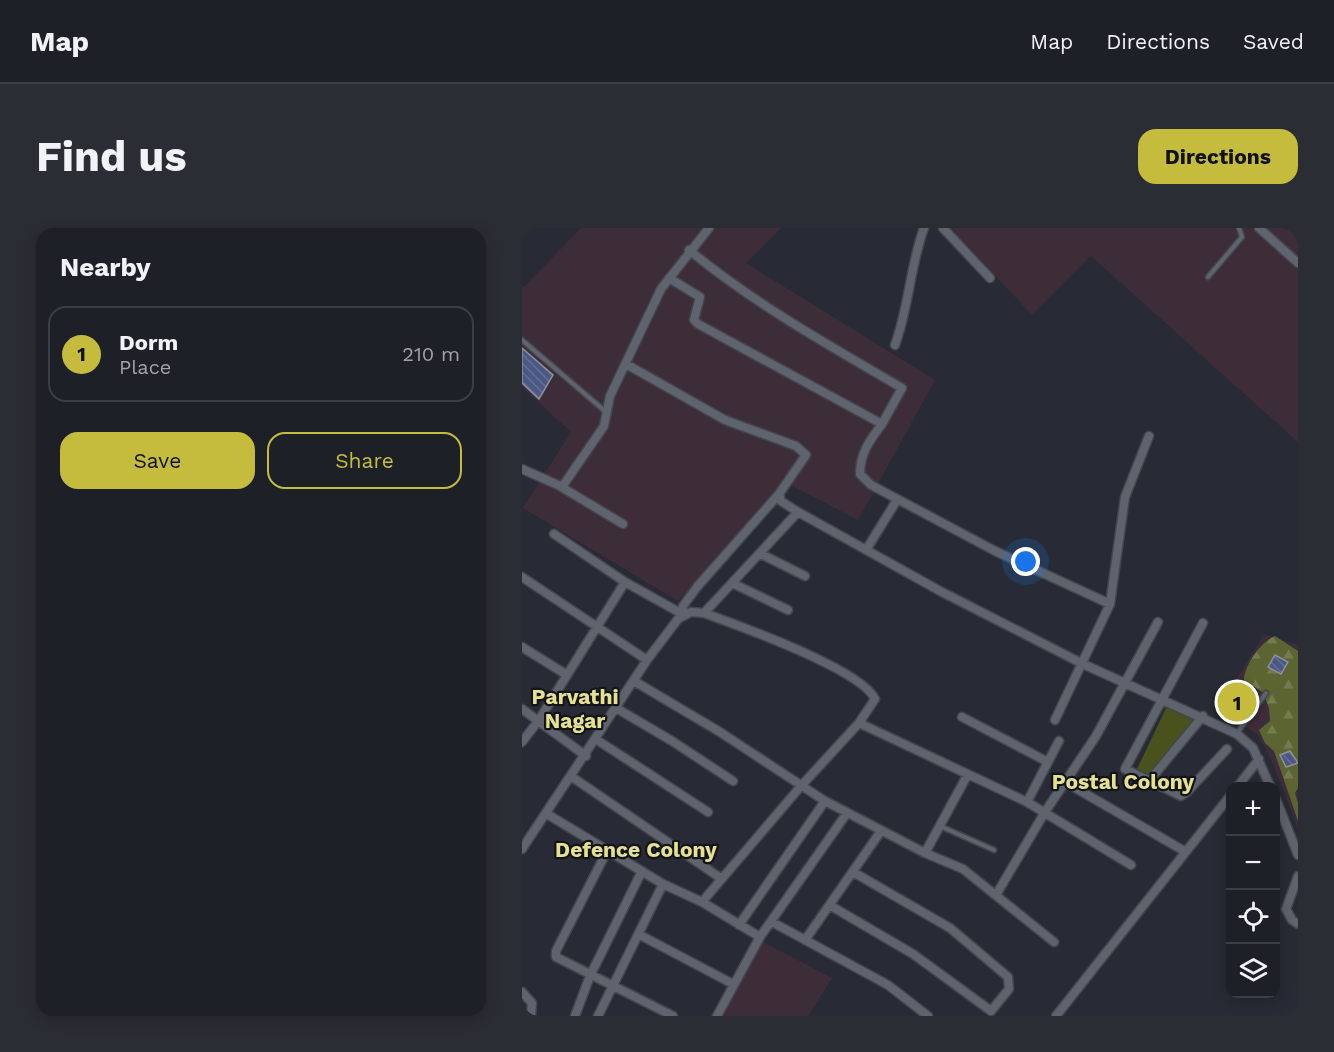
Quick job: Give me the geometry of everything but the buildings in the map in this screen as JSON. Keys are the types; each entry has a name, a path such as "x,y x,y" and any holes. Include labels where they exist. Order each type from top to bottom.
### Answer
{"street":[{"path":"562,487 604,426 610,396 661,289 689,250 709,228"},
{"path":"895,345 903,324 916,249 924,228"},
{"path":"943,228 990,278"},
{"path":"1259,228 1298,263"},
{"path":"689,250 725,279 791,323 902,388 882,424 865,448 860,474 871,485 995,551 1110,604"},
{"path":"669,278 700,297 694,320 698,324 882,424"},
{"path":"626,364 725,420 796,446 806,455 779,494 697,587 683,606 684,615"},
{"path":"1055,720 1110,604 1125,497 1149,436"},
{"path":"522,469 562,487 623,524"},
{"path":"779,494 781,501 798,512 1083,664 1203,716 1237,734 1253,748 1268,782"},
{"path":"866,550 897,500"},
{"path":"704,613 761,554 787,521 798,512"},
{"path":"554,534 625,582 684,615"},
{"path":"761,554 805,576"},
{"path":"522,577 647,660"},
{"path":"522,742 539,720 625,582"},
{"path":"732,583 788,610"},
{"path":"522,849 526,837 547,814 647,660 684,615 691,612 704,613 791,645 860,684 875,699 859,723 801,786 702,902"},
{"path":"996,896 1045,812 1096,736 1158,622"},
{"path":"1203,623 1125,769 1176,795 1184,795 1227,749"},
{"path":"522,647 567,675"},
{"path":"634,681 720,732 825,801 925,853 963,869 1054,942"},
{"path":"616,708 672,741 733,782"},
{"path":"522,709 586,756"},
{"path":"1149,781 1203,716"},
{"path":"962,717 1048,762"},
{"path":"859,723 1027,802 1131,865"},
{"path":"597,740 708,812"},
{"path":"1027,802 1059,741"},
{"path":"1241,782 1259,759"},
{"path":"925,853 968,774"},
{"path":"572,777 722,879"},
{"path":"1065,782 1186,852"},
{"path":"739,925 825,801"},
{"path":"1056,1016 1226,801"},
{"path":"1280,811 1298,855"},
{"path":"717,1016 760,937 847,813"},
{"path":"547,814 642,872 702,902 760,937"},
{"path":"805,940 831,906 881,831"},
{"path":"607,851 556,951 559,960 590,976 615,985 673,1016"},
{"path":"575,1016 590,976 642,872"},
{"path":"831,906 913,954 991,1011 1009,988 1008,977 950,928 853,872"},
{"path":"1298,876 1286,909 1292,920 1298,924"},
{"path":"598,1016 640,935 663,884"},
{"path":"772,922 888,985 928,1016"},
{"path":"640,935 733,984"},
{"path":"522,992 532,1003 531,1016"}],"lane":[{"path":"1208,277 1242,237 1239,228"},
{"path":"522,340 607,413"},
{"path":"1237,734 1266,693"},
{"path":"939,826 994,850"}],"shaded area":[{"path":"581,228 781,228 746,263 935,380 858,520 785,482 678,601 523,508 571,432 522,387 522,289"},
{"path":"951,228 1298,228 1298,442 1091,256 1032,315"},
{"path":"1264,634 1298,645 1298,829 1271,759 1258,735 1218,710"},
{"path":"759,940 832,978 808,1016 715,1016"}],"green space":[{"path":"1275,636 1298,651 1298,788 1295,793 1298,803 1298,821 1274,751 1265,743 1259,730 1270,721 1269,708 1263,693 1255,687 1244,684 1246,671 1253,656 1269,639"},
{"path":"1168,704 1198,718 1150,775 1137,769"}],"place":[{"name":"Dorm","path":"1237,702"}],"district":[{"name":"Parvathi Nagar","path":"575,709"},
{"name":"Postal Colony","path":"1123,782"},
{"name":"Defence Colony","path":"636,850"}]}
